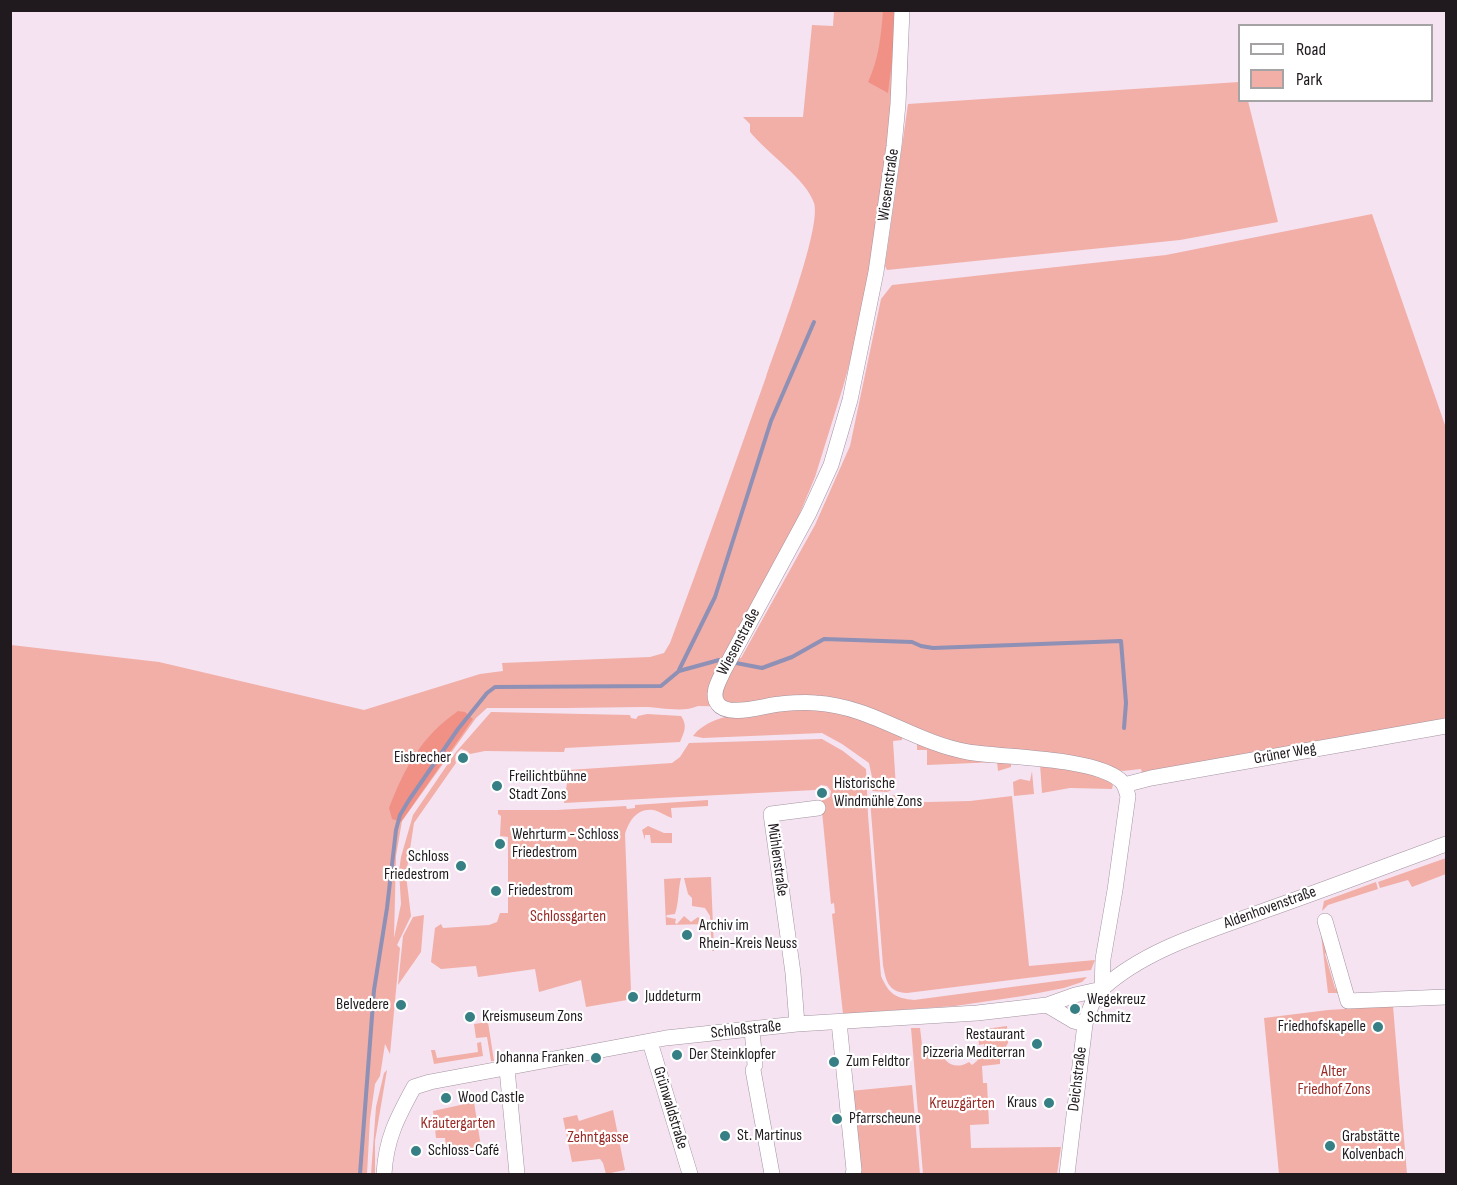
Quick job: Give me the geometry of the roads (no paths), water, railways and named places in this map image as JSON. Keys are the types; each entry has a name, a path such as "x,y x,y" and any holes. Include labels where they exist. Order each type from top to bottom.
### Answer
{"street":[{"name":"Wiesenstraße","path":"902,10 894,146 876,272 850,400 827,475 809,513 732,653 715,694 718,704 727,710 781,704 818,703 850,709 883,720 941,745 967,752 1078,765 1114,776 1124,786"},
{"name":"Grüner Weg","path":"1124,786 1150,778 1446,726"},
{"path":"1102,989 1103,959 1128,796 1124,786"},
{"name":"Mühlenstraße","path":"797,1024 793,973 771,814 818,807"},
{"name":"Aldenhovenstraße","path":"1102,989 1155,954 1185,941 1233,921 1446,844"},
{"path":"1325,921 1348,1001 1446,997"},
{"name":"Schloßstraße","path":"384,1174 387,1142 414,1087 430,1082 666,1038 797,1024 977,1013 1047,1005 1075,994 1102,989"},
{"name":"Deichstraße","path":"1067,1174 1085,1024 1091,1005 1102,989"},
{"path":"1047,1005 1074,1021 1085,1024"},
{"path":"839,1022 850,1118 853,1174"},
{"path":"752,1029 754,1068 772,1174"},
{"name":"Grünwaldstraße","path":"650,1042 690,1174"},
{"path":"507,1069 517,1174"}],"waterway":[{"path":"679,670 715,597 771,421 814,322"},
{"path":"736,663 762,668 792,657 824,639 912,642 933,648 1121,641 1126,703 1124,728"},
{"path":"360,1174 374,990 396,830 400,815 409,800 458,729 487,693 495,687 661,686 679,671 719,660"}],"place":[{"name":"Eisbrecher","path":"463,758"},
{"name":"Freilichtbühne Stadt Zons","path":"497,786"},
{"name":"Historische Windmühle Zons","path":"822,793"},
{"name":"Wehrturm - Schloss Friedestrom","path":"500,844"},
{"name":"Schloss Friedestrom","path":"461,866"},
{"name":"Friedestrom","path":"496,891"},
{"name":"Archiv im Rhein-Kreis Neuss","path":"687,935"},
{"name":"Juddeturm","path":"633,997"},
{"name":"Belvedere","path":"401,1005"},
{"name":"Wegekreuz Schmitz","path":"1075,1009"},
{"name":"Kreismuseum Zons","path":"470,1017"},
{"name":"Friedhofskapelle","path":"1378,1027"},
{"name":"Restaurant Pizzeria Mediterran","path":"1037,1044"},
{"name":"Der Steinklopfer","path":"677,1055"},
{"name":"Johanna Franken","path":"596,1058"},
{"name":"Zum Feldtor","path":"834,1062"},
{"name":"Wood Castle","path":"446,1098"},
{"name":"Kraus","path":"1049,1103"},
{"name":"Pfarrscheune","path":"837,1119"},
{"name":"St. Martinus","path":"725,1136"},
{"name":"Grabstätte Kolvenbach","path":"1330,1146"},
{"name":"Schloss-Café","path":"416,1151"}],"park label":[{"name":"Schlossgarten","path":"568,917"},
{"name":"Alter Friedhof Zons","path":"1334,1081"},
{"name":"Kreuzgärten","path":"962,1104"},
{"name":"Kräutergarten","path":"458,1124"},
{"name":"Zehntgasse","path":"598,1138"}]}
